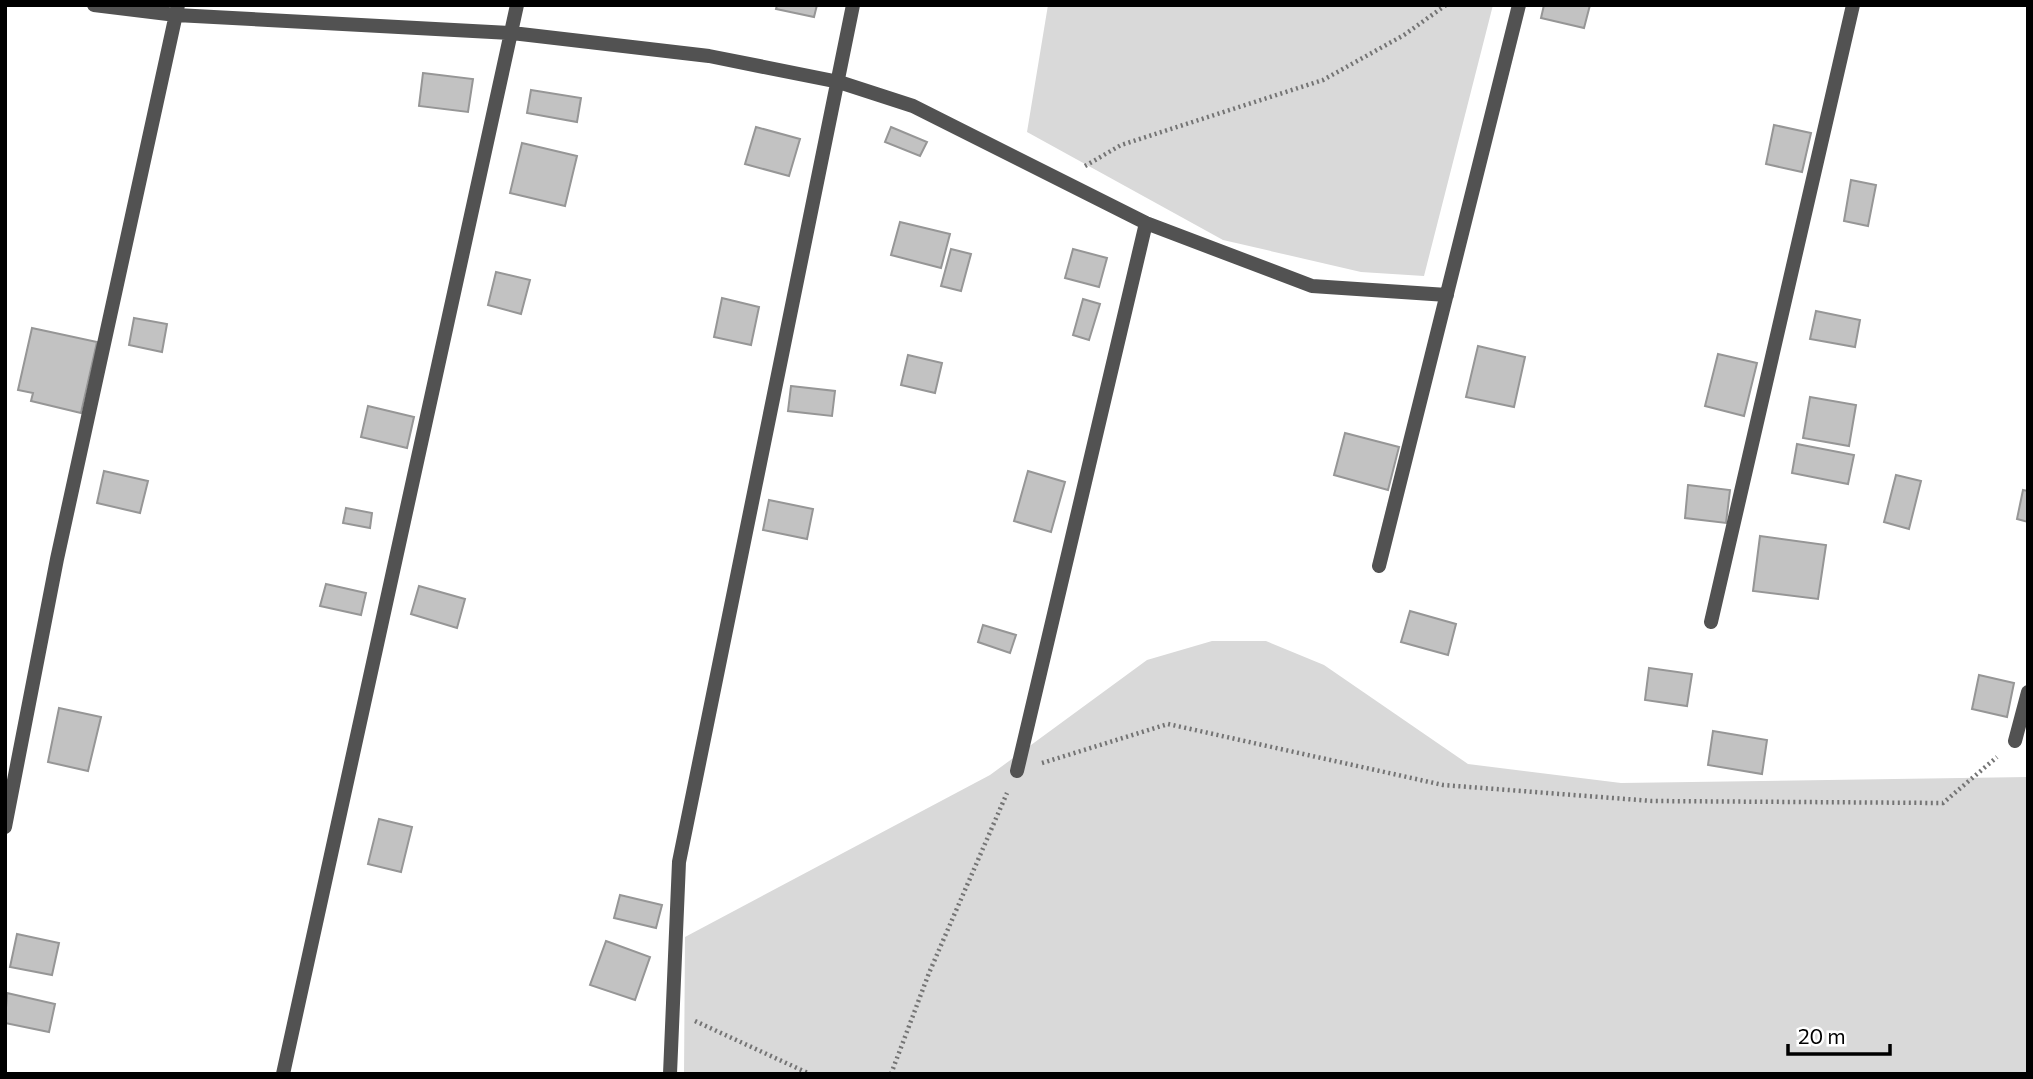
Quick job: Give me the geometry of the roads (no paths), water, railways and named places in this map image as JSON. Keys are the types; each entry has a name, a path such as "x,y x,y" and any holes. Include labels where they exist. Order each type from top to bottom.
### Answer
{"street":[{"path":"94,5 512,33 709,56 839,82 913,106 1146,223 1312,286 1447,295"},
{"path":"284,1074 517,5"},
{"path":"670,1074 679,862 853,5"},
{"path":"1378,566 1519,5"},
{"path":"1711,622 1853,5"},
{"path":"5,827 57,559 177,10"},
{"path":"1017,771 1146,223"},
{"path":"2015,741 2028,692"}]}
